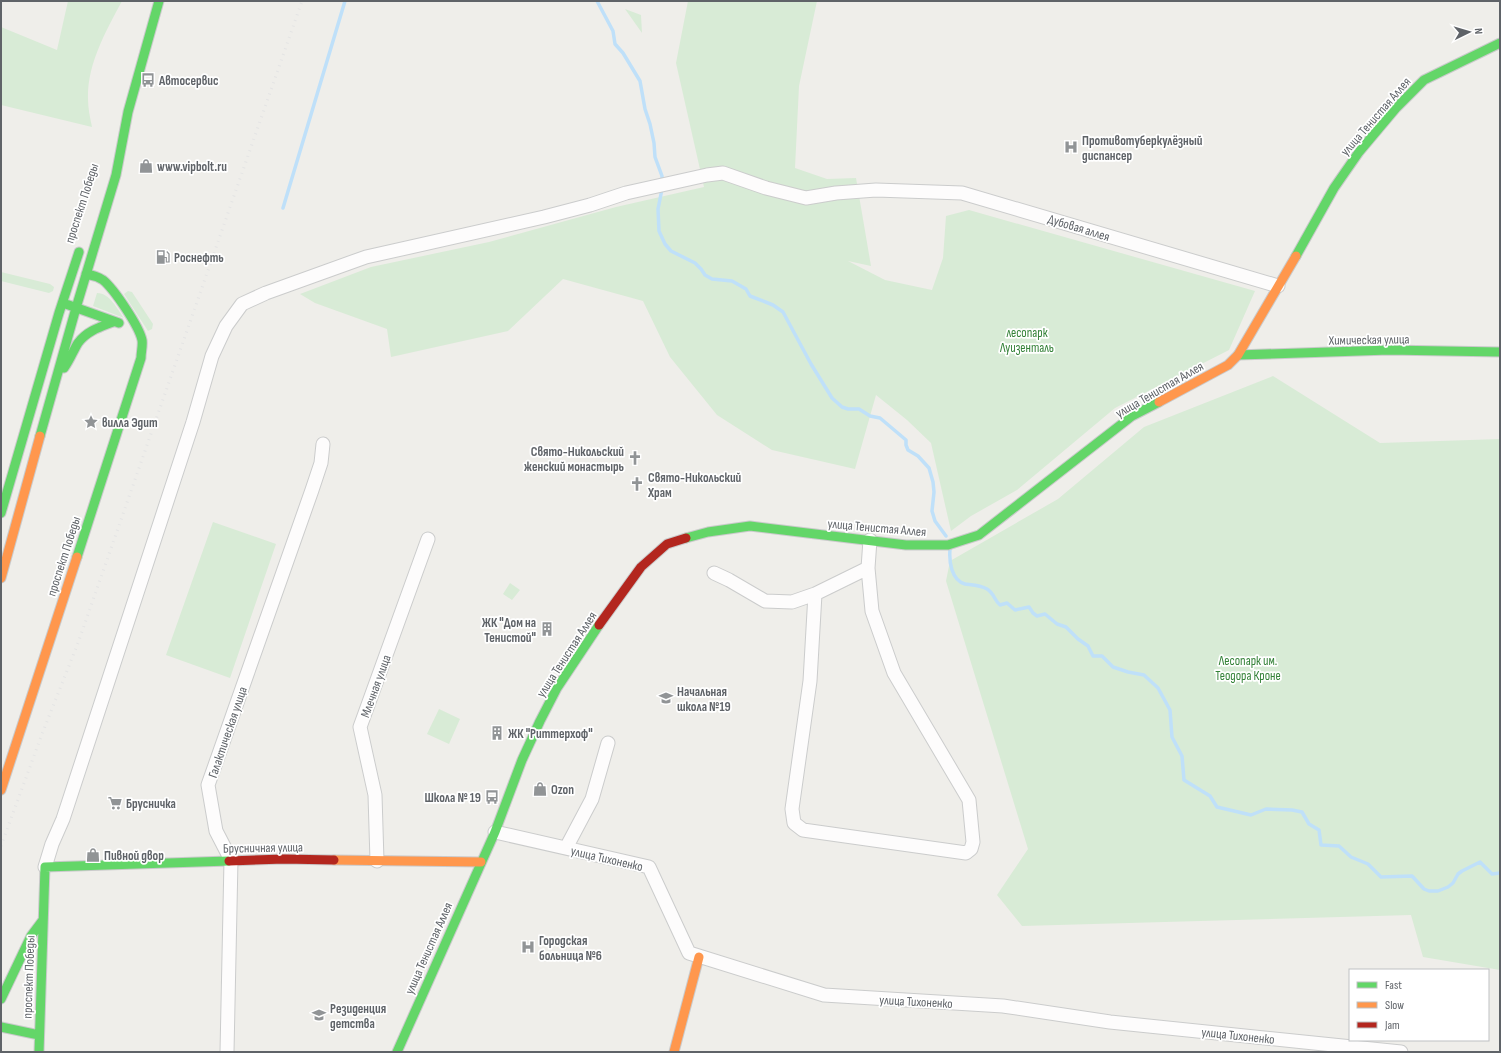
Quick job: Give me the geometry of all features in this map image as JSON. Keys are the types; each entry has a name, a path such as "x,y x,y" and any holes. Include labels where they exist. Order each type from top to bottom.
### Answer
{"street":[{"name":"проспект Победы","path":"1,578 76,308 116,175 128,112 159,1"},
{"name":"улица Тенистая Аллея","path":"396,1052 495,832 522,760 540,721 557,688 641,567 667,544 708,532 750,526 906,545 948,545 980,534 1132,416 1228,365 1238,355 1316,224 1338,182 1359,152 1396,108 1424,80 1500,43"},
{"name":"проспект Победы","path":"110,155 117,132 128,112"},
{"name":"Дубовая аллея","path":"45,867 52,844 63,819 142,580 193,422 212,356 226,326 242,304 266,293 366,257 590,205 626,193 707,175 723,173 766,188 806,198 876,190 962,192 1278,286"},
{"name":"проспект Победы","path":"1,513 82,242"},
{"name":"проспект Победы","path":"1,790 141,358 142,341 137,329 116,295 104,282 94,276 86,274"},
{"path":"63,303 113,322 137,329"},
{"path":"58,374 68,362 75,348 87,333 113,322"},
{"name":"Химическая улица","path":"1238,355 1389,350 1500,352"},
{"name":"Галактическая улица","path":"226,1052 231,860 216,831 208,785 312,490 321,463 323,444"},
{"name":"Млечная улица","path":"378,861 375,795 360,727 428,540"},
{"path":"815,594 810,681 792,809 794,823 803,830 966,853 971,849 973,842 969,800 894,673 872,611 868,568 870,540"},
{"path":"714,573 765,601 792,602 815,594 868,568"},
{"path":"566,848 592,799 608,743"},
{"name":"улица Тихоненко","path":"495,832 649,867 689,953 824,995 1003,1006 1110,1022 1401,1052"},
{"name":"Брусничная улица","path":"45,867 284,859 481,862"},
{"name":"проспект Победы","path":"39,1052 45,867"},
{"name":"проспект Победы","path":"1,999 31,936 43,920"},
{"path":"674,1052 699,957"},
{"name":"проспект Победы","path":"1,1027 39,1035"}],"green space":[{"path":"68,1 122,1 99,48 91,73 88,99 92,127 1,105 1,27 57,50"},
{"name":"лесопарк Луизенталь","path":"688,1 817,1 799,86 795,168 827,179 856,178 871,266 848,261 885,280 932,290 943,258 946,216 969,210 1255,291 1229,350 1115,408 1017,490 971,516 951,531 931,443 907,420 876,395 855,469 772,450 717,415 670,357 643,301 563,279 508,331 391,357 387,329 315,303 300,294 371,267 489,242 616,207 704,187 676,63"},
{"path":"625,9 641,15 642,33"},
{"path":"1,272 50,284 54,287 53,291 49,293 1,281"},
{"path":"128,291 132,292 153,324 152,329 148,331 124,294"},
{"path":"97,293 106,296 116,306 124,318 93,306"},
{"name":"Лесопарк им. Теодора Кроне","path":"1273,376 1380,443 1500,439 1500,970 1423,957 1411,915 1022,926 997,895 1028,849 946,581 950,561 1058,499 1144,427"},
{"path":"213,522 276,544 230,678 166,655"},
{"path":"510,583 520,590 512,600 503,594"},
{"path":"439,709 460,719 449,744 427,734"}],"waterway":[{"path":"283,208 345,1"},
{"path":"597,1 613,31 615,44 623,53 640,81 645,109 654,143 655,157 662,176 662,182"},
{"path":"662,189 658,209 659,231 665,244 671,251 695,263 705,275 712,279 732,281 746,289 750,296 773,305 783,312 811,364 832,398 842,407 848,409 859,409 870,416 880,418 906,440 908,450 918,456 929,468 934,492 932,511 935,521 946,536"},
{"path":"950,549 952,570 960,582 987,589 991,592 1000,605 1007,603 1015,610 1029,607 1037,616 1045,614 1057,624 1066,627 1078,639 1088,646 1093,656 1102,656 1113,667 1144,675 1158,688 1170,710 1172,737 1182,756 1184,780 1210,796 1217,807 1251,815 1266,809 1302,812 1309,824 1319,830 1321,845 1339,846 1351,857 1368,864 1381,877 1412,876 1424,889 1429,891 1438,891 1448,887 1453,883 1458,874 1480,862 1492,874 1500,873"}],"railway":[{"path":"1,846 42,734 78,643 302,1"}],"traffic: fast":[{"path":"40,436 76,308 116,175 128,112 159,1"},
{"path":"1296,256 1334,188 1359,152 1396,108 1424,80 1500,43"},
{"path":"1,513 59,313 79,252"},
{"path":"77,557 141,358 142,344 142,340 136,326 126,308 113,291 103,280 86,274"},
{"path":"63,303 119,323"},
{"path":"64,368 78,343 85,335 113,322"},
{"path":"1238,355 1389,350 1500,352"},
{"path":"686,538 708,532 750,526 906,545 948,545 979,535 1132,416 1159,402"},
{"path":"397,1052 495,832 522,760 540,721 557,688 599,625"},
{"path":"39,1052 45,867 229,861"},
{"path":"1,999 31,936 43,920"},
{"path":"1,1027 39,1035"}],"traffic: slow":[{"path":"1159,402 1228,365 1238,355 1296,256"},
{"path":"1,578 40,436"},
{"path":"1,790 77,557"},
{"path":"334,860 481,862"},
{"path":"674,1052 699,957"}],"traffic: jam":[{"path":"599,625 641,567 667,544 686,538"},
{"path":"229,861 284,859 334,860"}],"place":[{"name":"Автосервис","path":"148,80"},
{"name":"Противотуберкулёзный диспансер","path":"1071,147"},
{"name":"www.vipbolt.ru","path":"146,166"},
{"name":"Роснефть","path":"163,257"},
{"name":"вилла Эдит","path":"91,422"},
{"name":"Свято-Никольский женский монастырь","path":"635,458"},
{"name":"Свято-Никольский Храм","path":"637,484"},
{"name":"ЖК \"Дом на Тенистой\"","path":"547,629"},
{"name":"Начальная школа №19","path":"666,698"},
{"name":"ЖК \"Риттерхоф\"","path":"497,733"},
{"name":"Ozon","path":"540,789"},
{"name":"Школа № 19","path":"492,797"},
{"name":"Брусничка","path":"115,803"},
{"name":"Пивной двор","path":"93,855"},
{"name":"Городская больница №6","path":"528,947"},
{"name":"Резиденция детства","path":"319,1015"}]}
